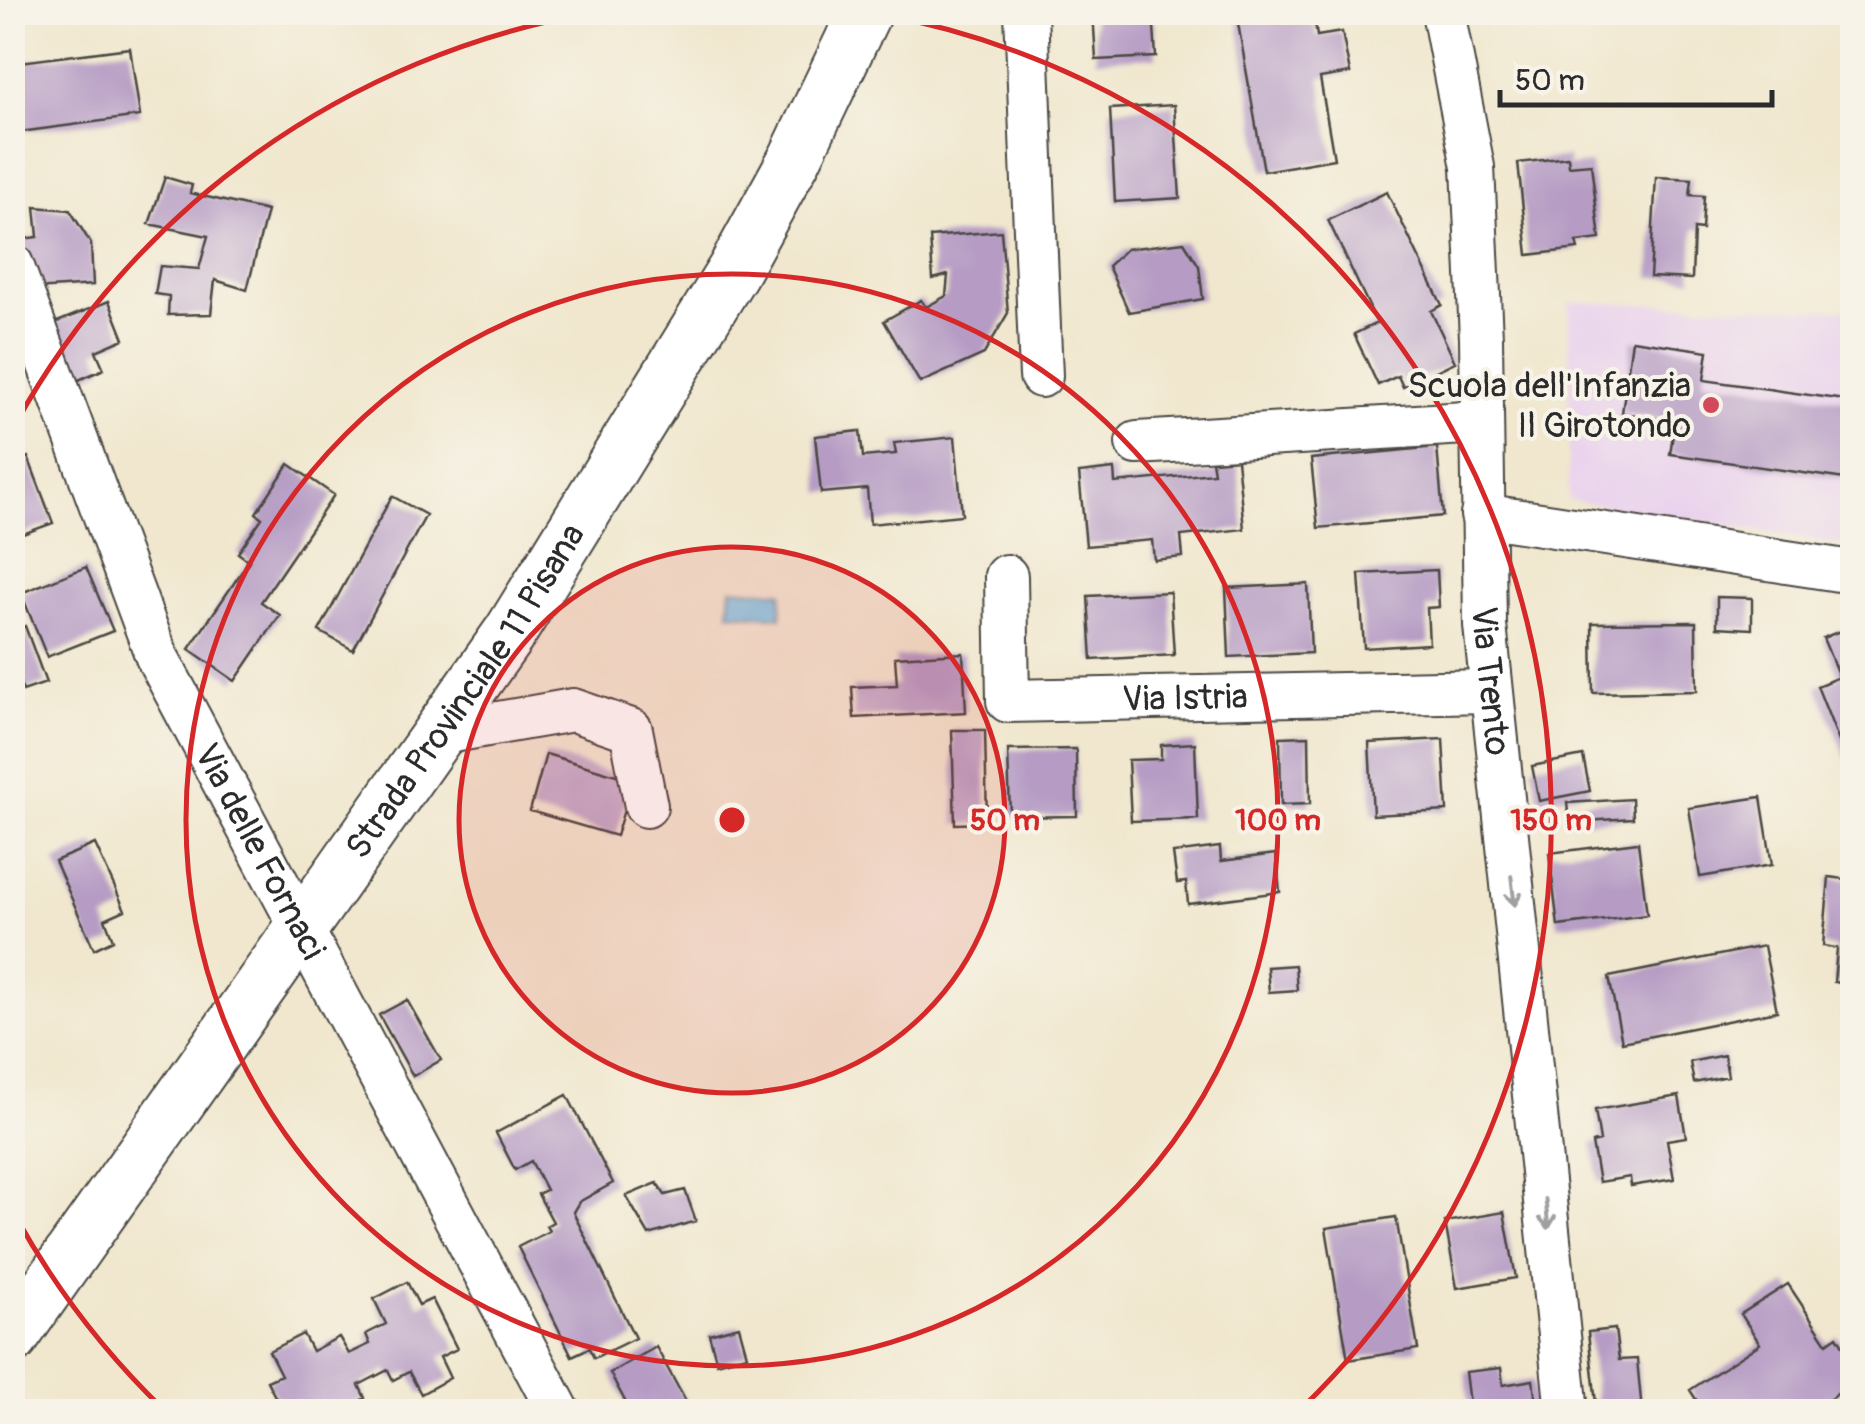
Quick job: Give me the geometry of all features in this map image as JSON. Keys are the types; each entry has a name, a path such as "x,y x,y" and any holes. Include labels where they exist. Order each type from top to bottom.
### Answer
{"main road":[{"name":"Strada Provinciale 11 Pisana","path":"12,1338 511,631 724,287 795,158 865,12"}],"street":[{"path":"1026,12 1041,376"},
{"name":"Via Trento","path":"1443,12 1473,167 1490,691 1566,1412"},
{"name":"Via delle Fornaci","path":"12,265 156,658 298,931 559,1412"},
{"path":"1138,443 1482,422"},
{"path":"1482,514 1852,572"},
{"name":"Via Istria","path":"1006,576 1008,702 1490,691"},
{"path":"442,733 573,710 631,730 646,806"}],"shaded area":[{"name":"Scuola dell'Infanzia Il Girotondo","path":"1569,302 1852,310 1852,546 1568,500"}],"water":[{"path":"731,588 782,592 781,617 729,613"}],"building":[{"path":"1093,12 1153,12 1156,57 1096,60"},
{"path":"1236,12 1313,12 1317,36 1342,32 1350,73 1320,78 1334,159 1264,171"},
{"path":"130,48 140,116 12,133 12,63"},
{"path":"1174,105 1180,198 1115,202 1110,109"},
{"path":"1568,157 1569,166 1591,164 1600,239 1576,242 1578,249 1528,255 1518,163"},
{"path":"165,177 192,185 190,193 267,211 247,290 215,280 211,314 168,315 169,296 155,294 160,266 199,269 208,236 149,224"},
{"path":"1656,177 1692,179 1690,195 1704,196 1702,230 1694,229 1692,279 1650,277"},
{"path":"1387,192 1442,305 1431,311 1455,362 1403,387 1398,376 1378,385 1354,334 1377,323 1328,220"},
{"path":"35,207 70,210 91,244 93,285 34,289 22,239 38,237"},
{"path":"1001,231 1008,313 984,354 920,383 884,321 921,300 926,307 946,296 948,275 933,279 930,237"},
{"path":"1184,242 1199,266 1203,299 1129,312 1108,266 1126,249"},
{"path":"109,301 124,339 96,351 104,369 74,382 50,325"},
{"path":"1632,340 1708,351 1704,380 1852,401 1852,480 1670,454 1675,421 1622,413"},
{"path":"860,431 863,457 896,454 894,443 955,437 962,515 870,524 867,489 821,493 815,436"},
{"path":"1437,447 1443,516 1318,528 1311,459"},
{"path":"28,457 53,523 12,538 12,463"},
{"path":"1237,459 1244,529 1181,536 1183,557 1154,560 1152,540 1086,546 1079,473 1114,469 1115,483 1214,473 1212,461"},
{"path":"289,464 334,495 261,602 280,615 235,681 189,649 249,561 238,553 262,518 256,513"},
{"path":"392,496 426,515 353,650 319,631"},
{"path":"86,567 113,631 47,657 21,593"},
{"path":"1437,570 1439,607 1427,608 1429,644 1364,648 1359,574"},
{"path":"1308,584 1311,653 1229,657 1226,588"},
{"path":"1170,592 1174,655 1092,660 1088,596"},
{"path":"1717,597 1752,598 1752,629 1717,627"},
{"path":"1696,622 1697,691 1593,693 1592,623"},
{"path":"25,626 46,683 23,691 12,663 12,630"},
{"path":"1852,626 1852,774 1817,686 1839,677 1823,638"},
{"path":"963,653 966,712 854,718 852,687 897,685 895,657"},
{"path":"952,730 985,730 987,823 955,824"},
{"path":"1309,736 1310,804 1281,805 1280,737"},
{"path":"1443,739 1447,811 1373,815 1369,743"},
{"path":"1195,743 1198,819 1131,821 1128,760 1161,759 1161,745"},
{"path":"1076,749 1077,816 1010,817 1008,750"},
{"path":"546,754 633,780 616,836 530,811"},
{"path":"1583,756 1590,791 1539,801 1532,766"},
{"path":"1761,797 1772,865 1700,877 1689,808"},
{"path":"1632,799 1633,818 1569,822 1567,803"},
{"path":"1638,842 1647,915 1558,926 1549,853"},
{"path":"95,844 125,910 105,919 113,940 94,949 55,861"},
{"path":"1220,847 1221,861 1276,854 1280,892 1188,904 1186,882 1177,883 1173,853"},
{"path":"1829,877 1852,880 1852,984 1834,982 1837,948 1823,946"},
{"path":"1764,946 1777,1011 1622,1042 1609,977"},
{"path":"1295,965 1297,990 1269,992 1267,967"},
{"path":"407,1000 441,1060 413,1076 379,1015"},
{"path":"1724,1055 1728,1076 1694,1083 1690,1062"},
{"path":"567,1095 613,1183 579,1202 573,1212 635,1338 594,1358 589,1348 572,1356 518,1247 549,1231 546,1226 553,1222 538,1194 546,1190 531,1161 515,1170 496,1133"},
{"path":"1679,1096 1686,1137 1667,1140 1674,1179 1631,1186 1630,1177 1599,1182 1592,1143 1600,1141 1595,1110"},
{"path":"657,1183 665,1195 685,1190 696,1221 649,1235 626,1196"},
{"path":"1504,1212 1516,1278 1457,1288 1445,1222"},
{"path":"1396,1217 1418,1349 1348,1360 1326,1228"},
{"path":"407,1282 419,1305 432,1299 457,1349 440,1357 450,1378 421,1394 409,1372 393,1380 388,1370 359,1385 365,1398 339,1412 283,1412 267,1381 281,1375 269,1351 303,1334 312,1351 339,1337 349,1354 370,1344 366,1334 386,1324 374,1299"},
{"path":"1788,1284 1827,1343 1837,1336 1852,1360 1852,1384 1811,1412 1704,1412 1690,1390 1760,1344 1741,1314"},
{"path":"739,1326 747,1355 717,1363 709,1334"},
{"path":"1615,1329 1619,1360 1637,1359 1642,1412 1597,1412 1588,1332"},
{"path":"656,1347 690,1409 685,1412 631,1412 610,1373"},
{"path":"1501,1368 1503,1385 1533,1380 1537,1412 1470,1412 1465,1372"}],"place":[{"name":"Scuola dell'Infanzia Il Girotondo","path":"1711,405"}]}
